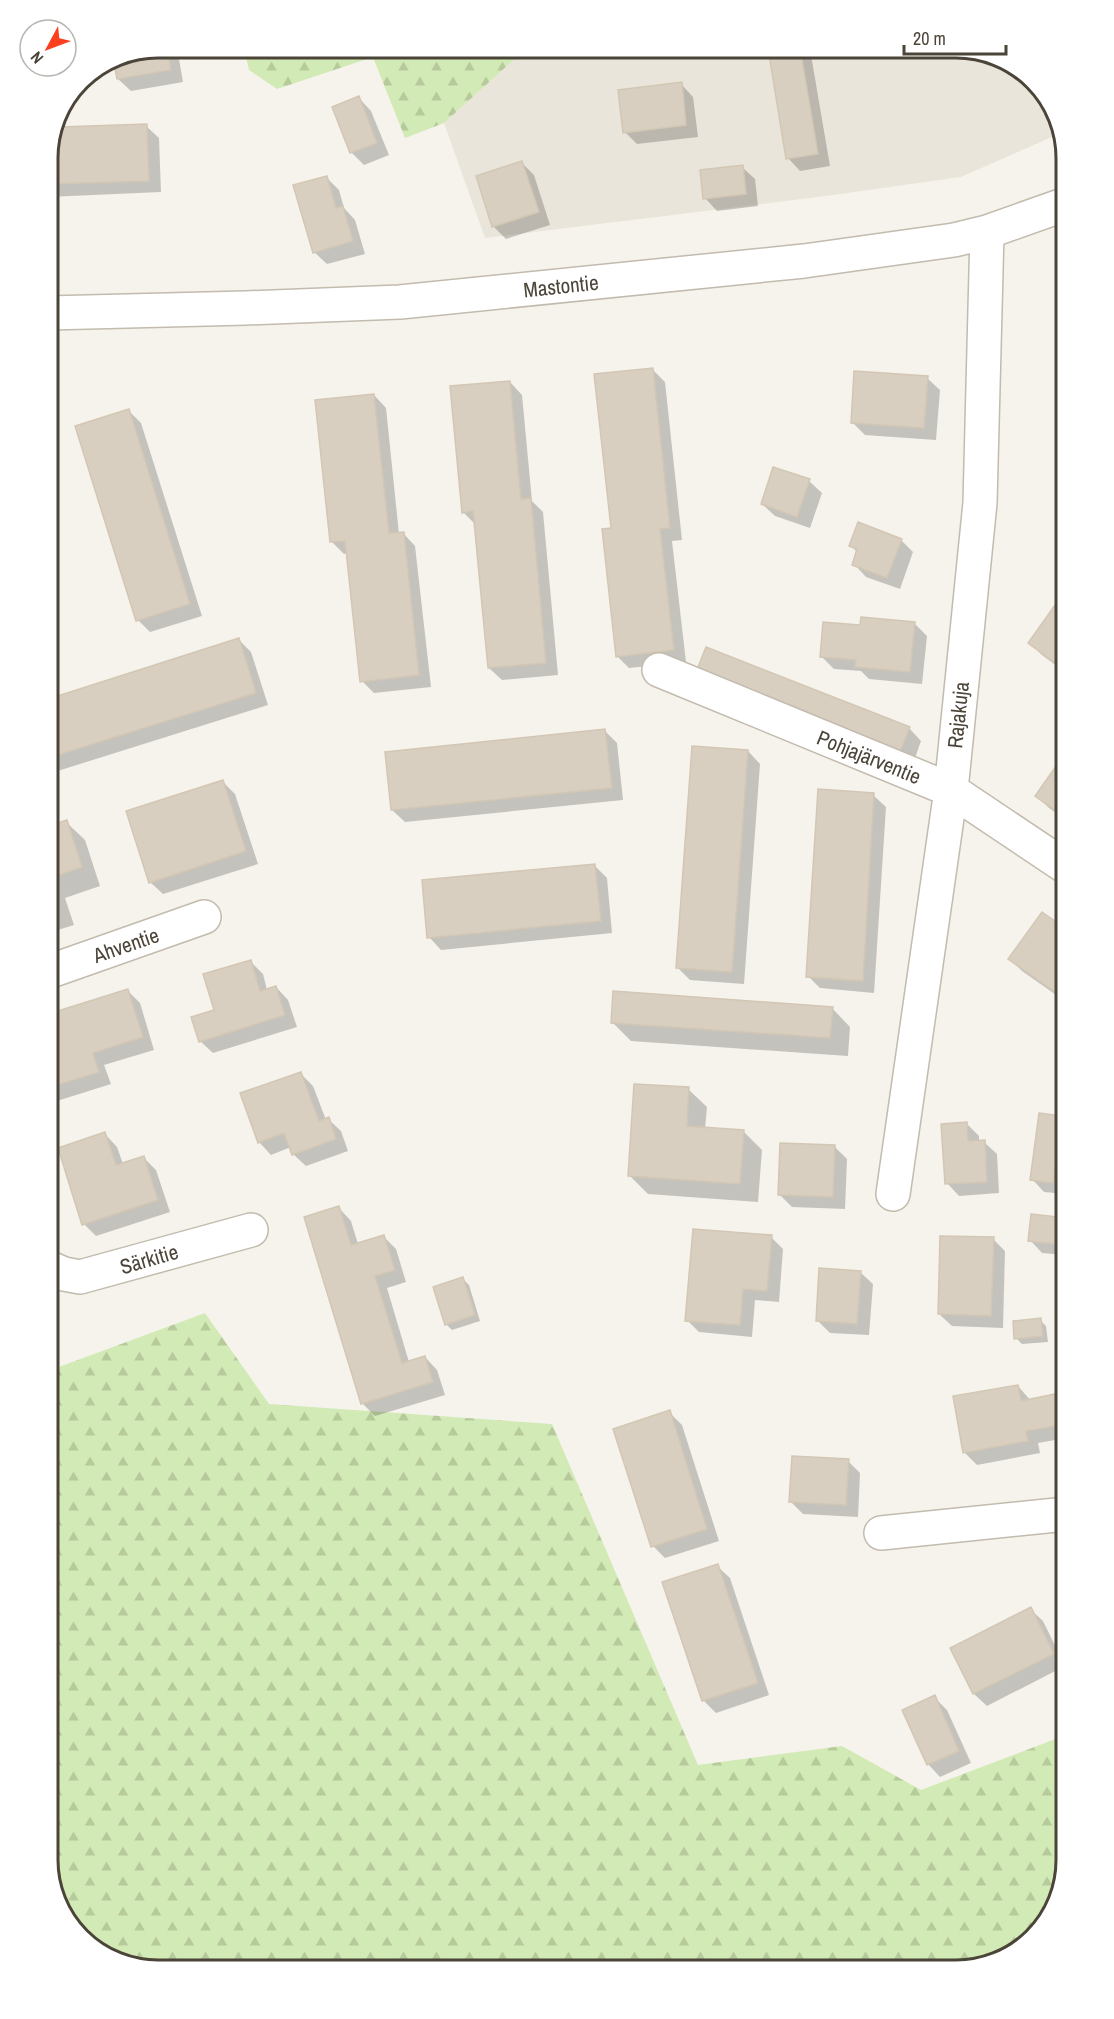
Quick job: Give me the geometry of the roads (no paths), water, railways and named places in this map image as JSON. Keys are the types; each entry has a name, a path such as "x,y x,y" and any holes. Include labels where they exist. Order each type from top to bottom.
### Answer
{"street":[{"name":"Mastontie","path":"59,313 400,302 804,261 927,245 987,232 1056,208"},
{"name":"Rajakuja","path":"893,1194 951,790 980,503 987,232"},
{"name":"Pohjajärventie","path":"659,670 951,790 1056,860"},
{"name":"Ahventie","path":"59,968 204,917"},
{"name":"Särkitie","path":"58,1272 80,1277 251,1230"},
{"path":"881,1533 1056,1515"}]}
